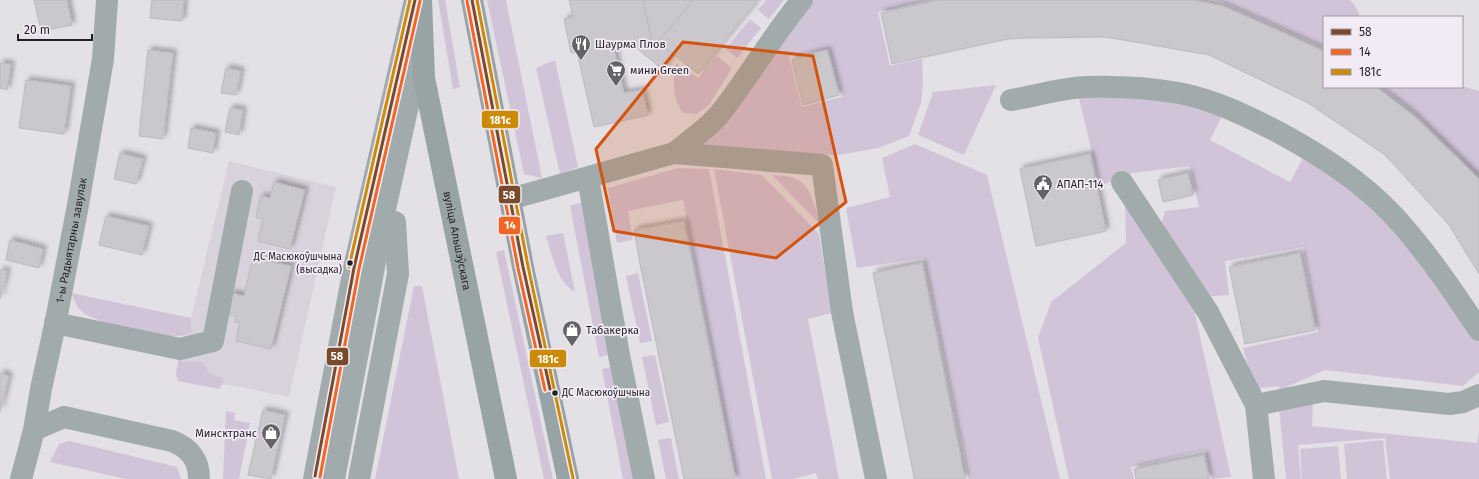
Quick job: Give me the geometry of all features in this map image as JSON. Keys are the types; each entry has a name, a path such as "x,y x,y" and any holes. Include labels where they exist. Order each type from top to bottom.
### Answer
{"main road":[{"path":"472,0 510,199 568,479"},
{"name":"вуліца Альшэўскага","path":"419,3 424,78 506,479"}],"street":[{"name":"1-ы Радыятарны завулак","path":"21,479 34,430 40,389 55,323 103,60 107,0"},
{"path":"674,153 722,112 781,26 802,0"},
{"path":"314,479 354,268 419,3"},
{"path":"323,479 374,213 419,3"},
{"path":"334,479 385,209 422,40"},
{"path":"345,479 423,62"},
{"path":"1011,100 1085,87 1147,90 1186,95 1208,101 1240,113 1322,157 1369,191 1394,216 1415,241 1479,330"},
{"path":"510,199 674,153 822,165 842,312 876,479"},
{"path":"588,178 619,354 644,479"},
{"path":"1122,182 1208,312 1256,405 1264,479"},
{"path":"55,323 180,349 213,341 242,191"},
{"path":"359,479 398,274 394,222"},
{"path":"1256,405 1324,391 1449,404 1463,402 1479,395"},
{"path":"34,430 64,418 172,441 183,445 193,456 199,469 199,479"}],"highlighted area":[{"path":"683,42 813,56 846,202 776,258 614,231 596,149"}],"shaded area":[{"path":"438,0 445,0 460,87 453,89"},
{"path":"487,0 506,0 542,178 524,174"},
{"path":"766,0 784,0 769,19 758,10"},
{"path":"814,0 928,0 878,12 890,66 922,59 923,86 921,103 909,136 878,148 838,155 693,150 784,34","holes":["829,49 842,97 802,107 789,56"]},
{"path":"1215,0 1350,0 1356,7 1360,16 1323,16 1323,47 1221,1"},
{"path":"750,19 761,28 737,58 726,49"},
{"path":"717,56 732,68 709,105 697,114 683,113 679,107 674,89 676,63 698,78"},
{"path":"555,60 578,167 560,174 536,68"},
{"path":"996,85 964,155 918,135 933,92"},
{"path":"1463,86 1479,91 1479,176 1412,110 1383,88 1463,88"},
{"path":"1078,94 1170,96 1223,114 1210,140 1290,182 1304,156 1393,221 1479,340 1479,372 1463,386 1325,370 1282,389 1277,386 1255,389 1243,348 1318,332 1303,247 1225,261 1229,295 1203,297 1162,222 1165,211 1199,207 1190,166 1132,173 1100,186"},
{"path":"915,144 987,175 1060,479 969,479 924,258 857,268 846,208 890,197 882,158"},
{"path":"229,161 336,187 289,397 187,376 180,349 191,318"},
{"path":"678,168 709,169 766,479 737,479 683,200 628,211 633,240 617,243 608,188"},
{"path":"714,169 762,175 819,234 832,313 808,319 839,479 818,479 816,473 794,479 772,479"},
{"path":"772,175 791,177 805,185 812,197 819,223"},
{"path":"1125,201 1194,309 1231,477 1212,479 1205,450 1131,467 1134,479 1069,479 1038,338 1051,302 1126,243"},
{"path":"583,202 613,354 599,357 570,206"},
{"path":"563,233 575,292 569,288 559,275 546,236"},
{"path":"504,250 553,479 544,479 496,252"},
{"path":"638,273 652,341 640,343 626,276"},
{"path":"414,286 422,286 459,479 375,479"},
{"path":"71,293 191,318 191,333 180,336 157,335 127,329 98,320 80,310"},
{"path":"179,354 183,362 203,362 209,373 222,378 223,383 219,389 178,381 176,374"},
{"path":"655,355 669,422 656,425 642,357"},
{"path":"615,366 637,479 623,479 602,369"},
{"path":"1313,399 1312,426 1477,443 1479,431 1479,479 1390,479 1385,438 1298,445 1301,479 1286,479 1279,408"},
{"path":"226,411 235,413 234,420 250,423 239,479 223,479"},
{"path":"671,438 679,479 666,479 658,440"},
{"path":"1383,440 1387,479 1347,479 1344,444"},
{"path":"70,441 177,467 181,479 126,479 50,462 59,444"},
{"path":"1338,446 1341,479 1302,479 1300,449"}],"building":[{"path":"34,0 67,0 72,25 41,31"},
{"path":"152,0 184,0 182,21 150,18"},
{"path":"569,0 643,0 652,42 614,50 624,93 642,90 648,115 594,127 577,52 571,53 564,19 573,17"},
{"path":"643,0 694,0 658,42 674,55 663,70 634,46 652,42"},
{"path":"694,0 758,0 698,74 658,42"},
{"path":"939,0 1192,0 1223,6 1323,51 1323,88 1377,88 1414,116 1479,179 1479,274 1449,225 1385,155 1308,103 1209,55 1106,37 1028,38 1008,39 892,64 881,13"},
{"path":"148,50 173,53 163,139 139,136"},
{"path":"827,50 839,95 803,105 792,60"},
{"path":"0,63 11,64 7,90 0,88"},
{"path":"226,68 241,71 236,95 221,93"},
{"path":"26,80 71,86 64,134 19,128"},
{"path":"230,108 243,110 239,135 225,132"},
{"path":"191,128 216,133 213,153 188,148"},
{"path":"120,153 143,159 136,184 114,179"},
{"path":"1090,154 1106,231 1036,246 1020,169"},
{"path":"1188,173 1193,195 1163,202 1158,180"},
{"path":"274,182 305,190 290,249 258,241 263,219 256,217 261,196 270,198"},
{"path":"106,216 149,226 142,255 99,245"},
{"path":"684,221 735,479 684,479 640,264 634,230"},
{"path":"10,240 43,249 39,268 6,260"},
{"path":"1300,253 1315,330 1245,344 1229,267"},
{"path":"253,258 291,266 271,349 236,341 240,323 234,322 236,316 226,314 231,293 244,296"},
{"path":"922,263 965,479 914,479 873,273"},
{"path":"0,270 7,271 0,299"},
{"path":"0,373 9,376 0,412"},
{"path":"263,410 285,415 271,479 248,475"},
{"path":"1204,455 1209,479 1136,479 1134,469"}],"transit line":[{"name":"181с","path":"349,267 410,0"},
{"name":"58","path":"315,476 354,268 415,0"},
{"name":"58","path":"472,0 523,267 550,389"},
{"name":"181с","path":"477,0 528,266 573,478"},
{"name":"14","path":"320,477 359,269 420,1"},
{"name":"14","path":"467,1 518,268 545,390"}],"place":[{"name":"Шаурма Плов","path":"581,61"},
{"name":"мини Green","path":"616,87"},
{"name":"АПАП-114","path":"1043,201"},
{"name":"ДС Масюкоўшчына (высадка)","path":"350,263"},
{"name":"Табакерка","path":"572,347"},
{"name":"ДС Масюкоўшчына","path":"555,393"},
{"name":"Минсктранс","path":"271,450"}]}
